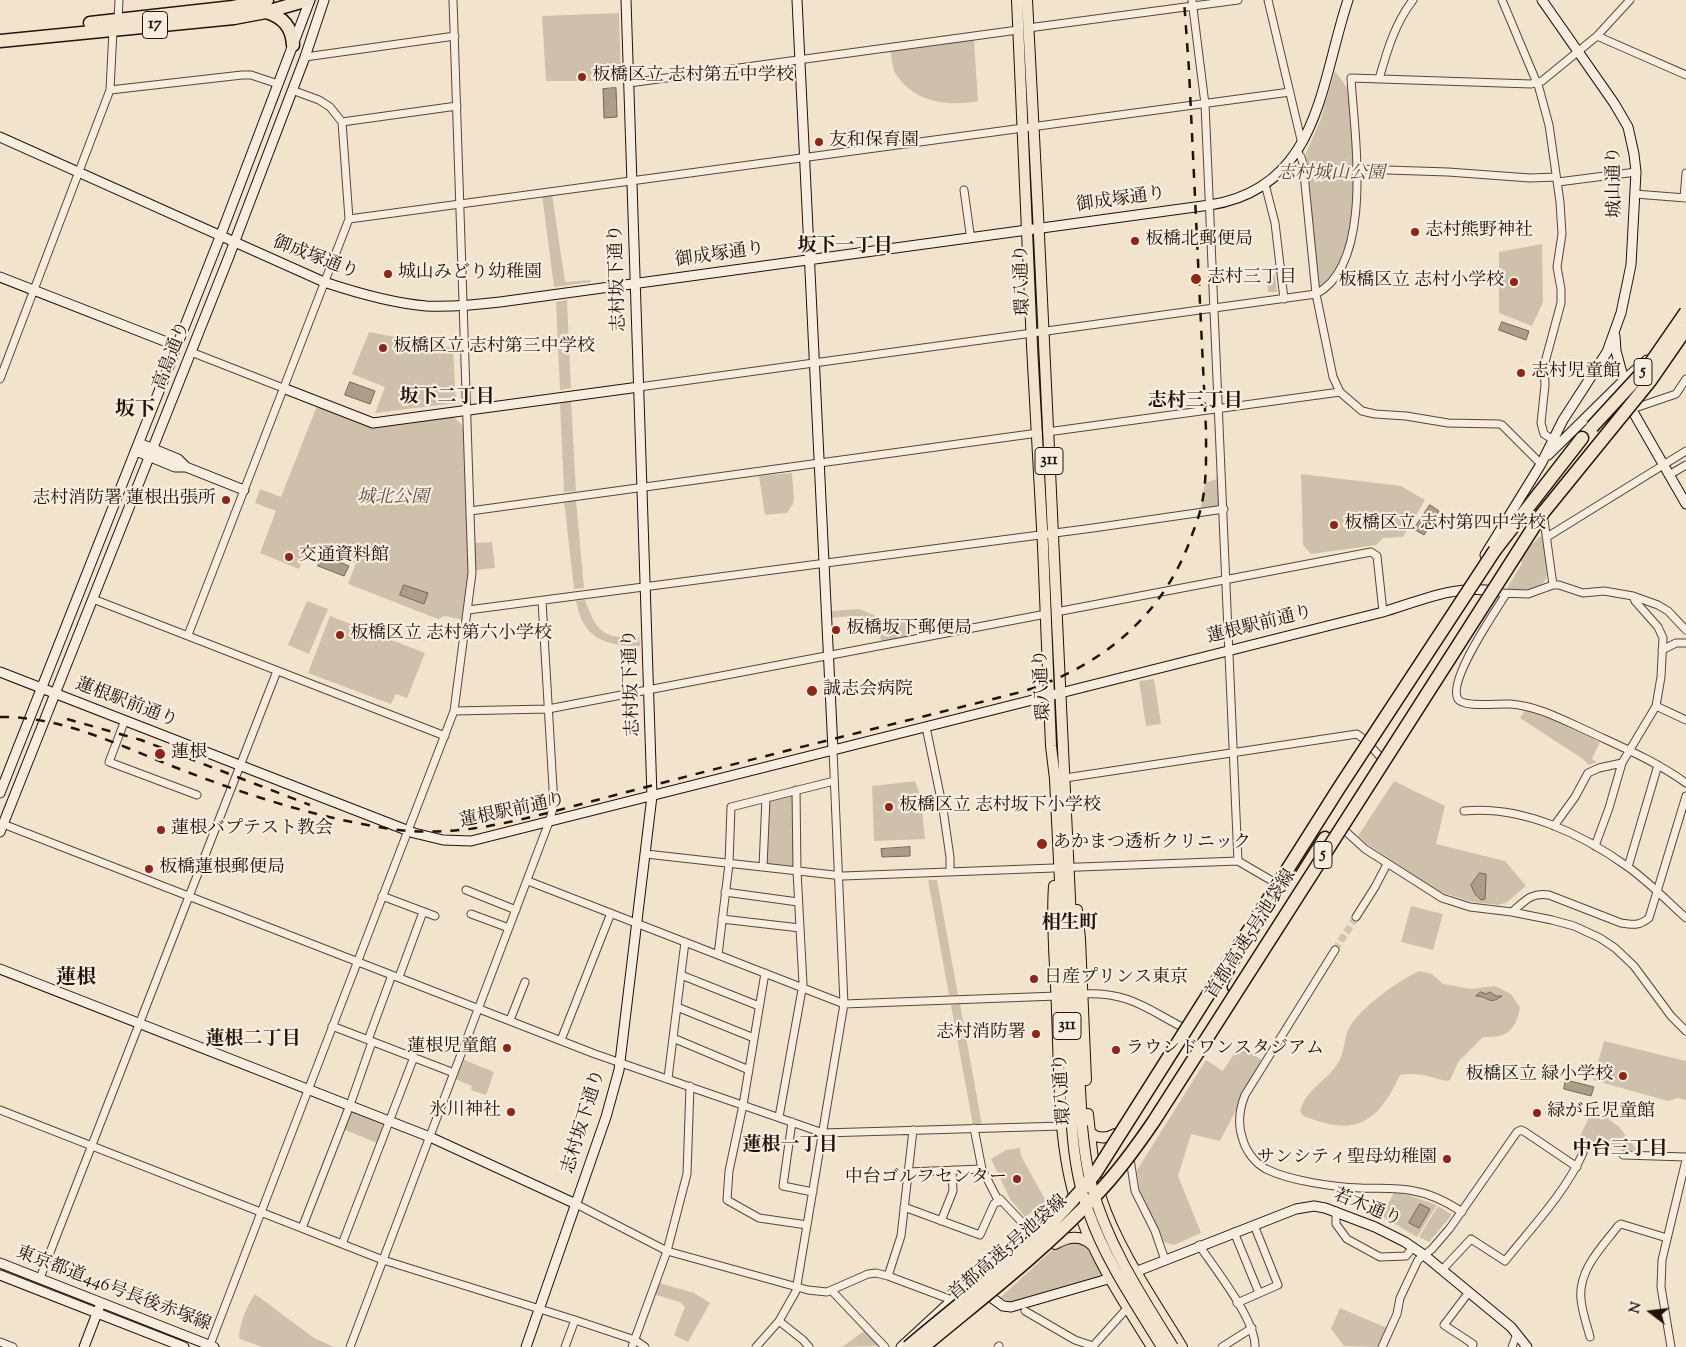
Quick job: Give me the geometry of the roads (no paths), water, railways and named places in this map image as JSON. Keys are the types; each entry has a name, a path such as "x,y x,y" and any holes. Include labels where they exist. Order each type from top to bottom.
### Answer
{"highway":[{"name":"17","path":"0,32 234,18 266,6 309,0"},
{"name":"17","path":"0,41 115,25 233,3 266,6"},
{"path":"266,6 285,23 291,33 293,45"},
{"name":"5","path":"1592,427 1650,364 1686,312"},
{"name":"首都高速5号池袋線","path":"923,1347 1029,1259 1064,1227 1128,1157 1154,1121 1532,530 1548,507 1650,381 1686,330"},
{"name":"首都高速5号池袋線","path":"908,1347 1040,1235 1073,1201 1096,1172 1345,780 1489,559 1582,438"},
{"path":"1200,998 1234,966 1276,910 1492,579 1510,554 1532,530"},
{"path":"1219,1016 1276,910 1466,601 1489,559"}],"main road":[{"name":"環八通り","path":"1017,0 1023,29 1034,126 1032,334 1043,432"},
{"name":"環八通り","path":"1026,0 1023,29 1022,128 1043,331 1043,432 1051,613 1049,696 1072,941 1084,1145 1092,1188 1107,1230 1173,1347"},
{"name":"環八通り","path":"1051,613 1061,693 1065,778 1065,869 1061,925 1074,1146 1080,1183 1088,1212 1107,1255 1162,1347"},
{"path":"1152,1347 1092,1245 1073,1192 1063,1126 1053,900 1055,878 1065,869 1072,878 1077,916 1090,1131 1094,1165 1101,1197 1111,1224 1182,1347"},
{"path":"1090,1131 1093,1135 1100,1137 1108,1137 1115,1134"},
{"path":"1055,1244 1064,1239 1075,1237 1085,1239 1092,1245"}],"street":[{"path":"0,379 110,90 119,0"},
{"name":"高島通り","path":"0,793 4,772 42,688 137,448 220,237 309,0"},
{"name":"高島通り","path":"2,828 234,243 305,57 324,0"},
{"path":"212,1346 261,1212 454,711 472,574 454,0"},
{"name":"志村坂下通り","path":"526,1347 615,1090 652,796 626,0"},
{"path":"756,1347 779,1320 796,1291 844,1004 797,0"},
{"path":"629,83 1023,29 1192,3 1238,0"},
{"path":"1268,0 1290,92 1303,164 1316,294 1333,377 1340,392 1362,410 1375,414 1406,416 1448,423 1502,425 1542,462"},
{"name":"御成塚通り","path":"0,137 324,282 392,301 428,306 463,306 809,260 951,238 1210,205 1239,197 1265,184 1286,166 1299,148 1314,118 1348,0"},
{"path":"1379,79 1389,44 1399,22 1413,0"},
{"path":"1502,0 1537,83 1549,125 1557,179 1562,234 1557,267 1561,289 1561,303 1544,366 1545,385 1541,424 1544,434 1552,439"},
{"name":"城山通り","path":"1542,0 1624,119 1633,145 1636,172 1629,277 1616,329"},
{"path":"191,352 373,423 1316,294 1324,290 1337,275 1350,245 1354,229 1357,207 1357,169 1351,78 1537,83 1542,81 1597,36 1630,0"},
{"path":"1192,3 1206,104 1235,752 1238,861"},
{"path":"305,57 455,36"},
{"path":"1597,36 1686,75"},
{"path":"110,90 251,75 278,84"},
{"path":"188,636 349,219 342,122 330,107 319,100 292,90"},
{"path":"349,219 1290,92"},
{"path":"342,122 457,106"},
{"path":"1357,169 1448,172 1557,179 1636,172"},
{"path":"1635,194 1685,198 1686,173"},
{"path":"1265,184 1275,223 1284,299"},
{"path":"964,190 970,233"},
{"path":"0,277 177,346"},
{"path":"1542,462 1624,380 1660,349 1686,304"},
{"path":"900,1347 977,1277 1034,1234 1073,1192 1094,1165 1365,740 1466,589 1542,462 1563,420 1607,352 1616,329"},
{"path":"1616,329 1615,346 1634,409 1686,504"},
{"path":"1660,349 1686,339"},
{"path":"932,1347 1055,1244 1101,1197 1130,1159 1219,1016 1299,897 1385,762 1431,685 1494,590 1544,520 1634,409 1686,339"},
{"path":"1634,409 1676,394 1686,379"},
{"path":"470,511 1340,392"},
{"path":"137,448 178,459 186,467 244,490"},
{"path":"1547,537 1686,451"},
{"path":"1669,475 1686,465"},
{"path":"468,610 646,588 1224,509"},
{"path":"1544,520 1553,585"},
{"path":"454,711 548,709 1374,552 1377,556 1383,612"},
{"path":"1494,590 1506,594 1528,594 1553,585 1559,585 1583,593 1604,591 1633,596 1658,605 1668,611 1686,630"},
{"name":"蓮根駅前通り","path":"0,672 408,831 443,840 472,841 1383,612 1466,589 1481,588 1494,590"},
{"path":"1506,594 1461,670 1456,686 1457,698 1460,701 1471,704 1516,704 1539,710 1629,750 1686,782"},
{"path":"1595,846 1609,808 1622,763 1656,706 1661,677 1663,638 1658,627 1633,596"},
{"path":"93,599 445,736"},
{"path":"350,1347 528,881 554,805 542,601"},
{"path":"1662,650 1676,643 1686,643"},
{"path":"40,1278 277,670"},
{"path":"1656,706 1686,720"},
{"path":"125,720 109,762 197,795"},
{"path":"926,727 944,819 950,857 950,872"},
{"path":"1065,778 1357,734 1385,762"},
{"path":"1554,826 1575,797 1588,773 1599,768 1622,763"},
{"path":"1628,867 1658,765"},
{"path":"718,955 729,864 731,806 834,780"},
{"path":"780,1117 803,984 798,902 796,790"},
{"path":"1512,912 1532,895 1542,894 1621,923 1641,925 1648,918 1686,796"},
{"path":"763,867 766,798"},
{"path":"1464,811 1482,809 1504,811 1554,826 1595,846 1628,867 1686,918"},
{"path":"2,828 189,895 620,1062 823,1132 1063,1126"},
{"path":"1342,828 1364,849 1442,898 1470,907 1512,912 1574,926 1600,938 1615,948 1634,966 1671,1016 1686,1031"},
{"path":"646,854 838,875 1065,869 1238,861 1274,882"},
{"path":"1356,918 1387,864"},
{"path":"528,881 844,1004 1056,996"},
{"path":"466,890 516,910"},
{"path":"725,892 798,902"},
{"path":"382,896 435,916"},
{"path":"302,1228 350,1105 370,1041 423,912"},
{"path":"561,1040 611,913"},
{"path":"471,914 509,928"},
{"path":"722,919 800,928"},
{"path":"668,1078 685,942"},
{"path":"1335,950 1246,1095 1240,1110 1239,1121 1240,1133 1246,1148 1262,1166 1276,1172 1320,1183 1360,1188 1412,1190 1434,1196 1462,1212"},
{"path":"0,969 430,1137 576,1204 667,1251 818,1293 832,1291 868,1274 876,1273 952,1300"},
{"path":"765,973 743,1105 729,1171 727,1200 759,1218 806,1225"},
{"path":"681,975 759,1006"},
{"path":"510,1020 525,982"},
{"path":"1083,994 1100,994 1130,999 1182,1028"},
{"path":"677,1007 754,1038"},
{"path":"332,1026 454,1073"},
{"path":"673,1038 749,1070"},
{"path":"342,1244 414,1057"},
{"path":"634,1344 667,1251 687,1174 690,1086"},
{"path":"0,1110 383,1260 575,1320 645,1347"},
{"path":"792,1122 783,1186 813,1192"},
{"path":"974,1128 982,1169 997,1200 1013,1220"},
{"path":"888,1276 901,1236 913,1130"},
{"path":"1382,1347 1397,1314 1400,1298 1418,1260 1432,1249 1462,1212 1517,1132 1521,1130 1525,1132 1577,1167"},
{"path":"1442,1270 1471,1239 1505,1261 1552,1203 1577,1167 1583,1153"},
{"path":"1624,1155 1686,1158 1662,1260 1661,1287 1672,1346"},
{"path":"1130,1159 1135,1191 1155,1230 1165,1260"},
{"path":"908,1172 982,1169"},
{"path":"941,1221 953,1191 952,1170"},
{"path":"997,1200 1000,1199 1034,1234"},
{"path":"904,1207 980,1235 997,1200"},
{"name":"若木通り","path":"992,1298 1003,1306 1012,1307 1110,1278 1137,1272 1254,1224 1305,1207 1314,1206 1336,1211 1390,1234 1413,1247 1511,1327 1527,1347"},
{"path":"1336,1211 1336,1224 1347,1239 1375,1255 1387,1257 1406,1256 1413,1247"},
{"path":"1237,1303 1278,1285 1254,1224"},
{"path":"1590,1337 1581,1300 1581,1286 1586,1270 1618,1226 1621,1224 1667,1238"},
{"path":"1234,1232 1259,1293"},
{"path":"1199,1245 1245,1314 1252,1328 1255,1347"},
{"name":"東京都道446号長後赤塚線","path":"0,1263 212,1346"},
{"name":"東京都道446号長後赤塚線","path":"0,1275 184,1347"},
{"path":"832,1291 885,1347"},
{"path":"1025,1310 1075,1340 1092,1347 1127,1307 1149,1292"},
{"path":"1469,1292 1444,1325 1473,1344 1472,1347"},
{"path":"84,1347 101,1303"},
{"path":"565,1347 575,1320"},
{"path":"779,1320 809,1347"},
{"path":"1222,1347 1252,1328"},
{"path":"1512,1347 1517,1334"},
{"path":"0,1342 13,1347"}],"tunnel":[{"path":"1335,950 1356,917"}],"railway":[{"path":"0,717 46,721 69,727 229,787 336,819 391,829 414,831 460,830 506,823 551,812 1021,692 1051,681 1078,668 1104,652 1127,633 1148,612 1166,588 1181,561 1193,532 1204,494 1206,430 1184,0"},
{"path":"67,719 141,740 310,805"}],"place":[{"name":"板橋区立 志村第五中学校","path":"582,77"},
{"name":"友和保育園","path":"819,142"},
{"name":"志村熊野神社","path":"1415,232"},
{"name":"板橋北郵便局","path":"1135,241"},
{"name":"城山みどり幼稚園","path":"388,274"},
{"name":"志村三丁目","path":"1196,279"},
{"name":"板橋区立 志村小学校","path":"1514,282"},
{"name":"板橋区立 志村第三中学校","path":"383,348"},
{"name":"志村児童館","path":"1521,373"},
{"name":"志村消防署 蓮根出張所","path":"226,500"},
{"name":"板橋区立 志村第四中学校","path":"1334,525"},
{"name":"交通資料館","path":"289,557"},
{"name":"板橋坂下郵便局","path":"836,630"},
{"name":"板橋区立 志村第六小学校","path":"340,635"},
{"name":"誠志会病院","path":"812,691"},
{"name":"蓮根","path":"160,754"},
{"name":"板橋区立 志村坂下小学校","path":"889,807"},
{"name":"蓮根バプテスト教会","path":"161,830"},
{"name":"あかまつ透析クリニック","path":"1042,844"},
{"name":"板橋蓮根郵便局","path":"149,869"},
{"name":"日産プリンス東京","path":"1034,979"},
{"name":"志村消防署","path":"1036,1034"},
{"name":"蓮根児童館","path":"507,1048"},
{"name":"ラウンドワンスタジアム","path":"1116,1050"},
{"name":"板橋区立 緑小学校","path":"1623,1076"},
{"name":"氷川神社","path":"511,1112"},
{"name":"緑が丘児童館","path":"1537,1113"},
{"name":"サンシティ聖母幼稚園","path":"1447,1159"},
{"name":"中台ゴルフセンター","path":"1017,1179"}],"district":[{"name":"坂下一丁目","path":"845,248"},
{"name":"坂下二丁目","path":"447,399"},
{"name":"志村三丁目","path":"1195,403"},
{"name":"坂下","path":"135,412"},
{"name":"相生町","path":"1070,925"},
{"name":"蓮根","path":"76,980"},
{"name":"蓮根二丁目","path":"253,1041"},
{"name":"蓮根一丁目","path":"790,1147"},
{"name":"中台三丁目","path":"1620,1151"}],"park label":[{"name":"志村城山公園","path":"1331,175"},
{"name":"城北公園","path":"393,499"}]}
